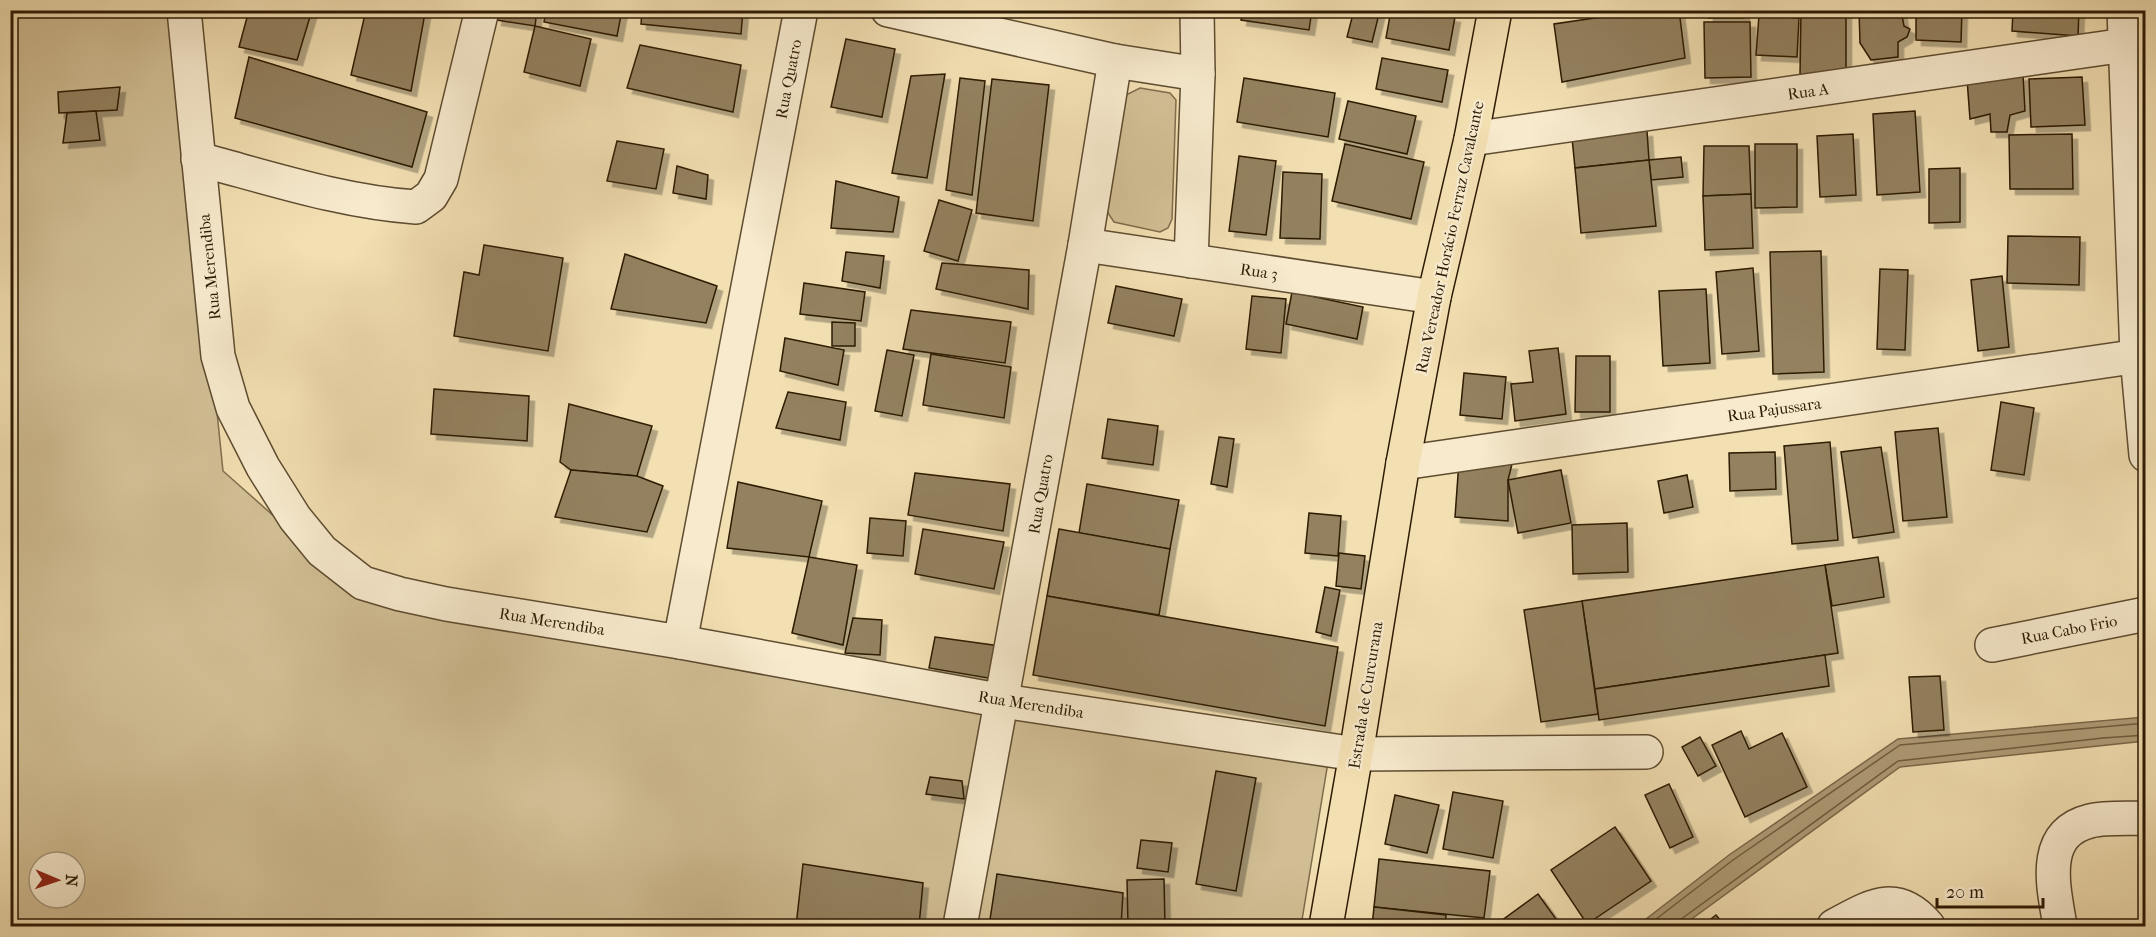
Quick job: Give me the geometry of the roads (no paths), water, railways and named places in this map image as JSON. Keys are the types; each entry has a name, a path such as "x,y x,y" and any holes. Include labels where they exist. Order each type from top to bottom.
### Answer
{"main road":[{"name":"Rua Vereador Horácio Ferraz Cavalcante","path":"1402,463 1434,297 1471,139 1495,10"},
{"name":"Estrada de Curcurana","path":"1326,927 1402,463"}],"street":[{"name":"Rua Merendiba","path":"184,10 218,356 233,408 263,467 290,510 322,551 363,583 446,604 680,642 1003,701 1356,754 1646,752"},
{"path":"198,159 309,188 390,205 416,207 431,196 441,179 482,10"},
{"name":"Rua Quatro","path":"680,642 801,10"},
{"path":"888,10 1115,61 1198,74"},
{"path":"1191,261 1198,74 1197,10"},
{"path":"2124,10 2136,44 2141,356 2145,455"},
{"name":"Rua A","path":"1471,139 2136,44"},
{"name":"Rua Quatro","path":"960,927 1085,245 1115,61"},
{"name":"Rua 3","path":"1085,245 1434,297"},
{"name":"Rua Pajussara","path":"1402,463 2141,356"},
{"name":"Rua Cabo Frio","path":"1992,645 2145,614"},
{"path":"2060,927 2053,883 2054,852 2066,831 2091,821 2145,818"},
{"path":"1834,927 1870,906 1887,902 1905,906 1920,917 1928,927"}],"water":[{"path":"2145,717 2145,741 1900,767 1682,926 1637,926 1729,855 1898,739"}]}
